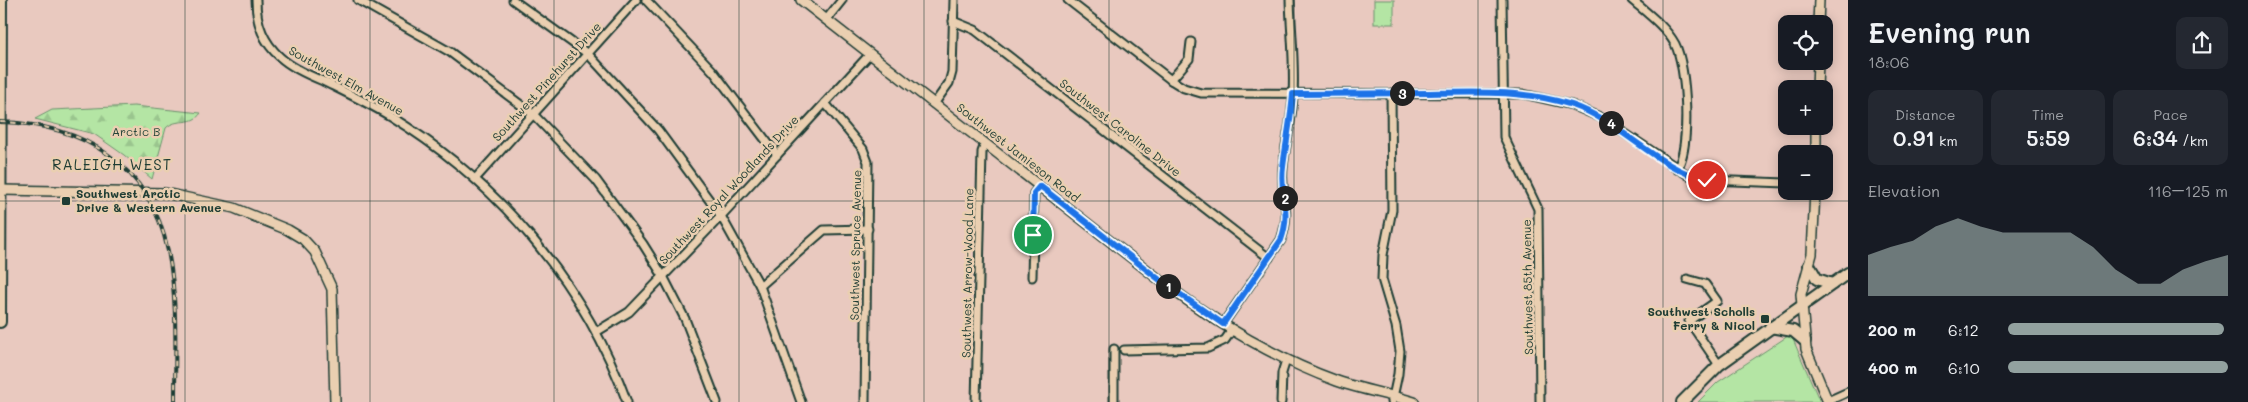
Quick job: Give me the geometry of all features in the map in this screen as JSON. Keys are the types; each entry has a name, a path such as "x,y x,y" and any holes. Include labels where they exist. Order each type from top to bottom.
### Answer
{"main road":[{"path":"0,322 1,0"},
{"path":"1809,265 1817,279 1832,284"},
{"path":"1682,402 1719,365 1848,273"},
{"path":"1770,327 1790,330 1805,341"}],"street":[{"name":"Southwest Elm Avenue","path":"256,0 258,20 265,39 286,63 388,116 436,147 475,178 510,212 542,250 596,332 627,402"},
{"path":"358,0 450,52 533,114 596,180 643,244 663,276 689,328 717,402"},
{"path":"514,0 588,54 658,130 721,216 760,286 801,402"},
{"name":"Southwest Pinehurst Drive","path":"475,178 636,0"},
{"path":"646,0 713,71 777,155"},
{"name":"Southwest Jamieson Road","path":"801,0 1165,284 1232,330 1286,360 1338,381 1393,399 1414,402"},
{"path":"826,20 842,0"},
{"path":"934,104 949,83 952,72 954,0"},
{"path":"1068,0 1171,80 1184,88 1201,93 1503,92 1553,100 1600,117 1678,169 1707,180 1778,183"},
{"path":"1223,324 1281,240 1286,226 1287,210 1282,182 1290,132 1293,94 1290,0"},
{"name":"Southwest 85th Avenue","path":"1502,0 1504,137 1538,209 1540,402"},
{"path":"1632,0 1668,34 1675,44 1682,65 1686,104 1682,158 1678,169"},
{"path":"1818,15 1819,0"},
{"name":"Southwest Caroline Drive","path":"953,22 975,30 1269,258"},
{"path":"1171,80 1188,59 1192,42"},
{"name":"Southwest Royal Woodlands Drive","path":"596,332 629,312 721,216 870,54"},
{"path":"1392,93 1392,210 1383,255 1382,279 1396,326 1400,350 1393,399"},
{"name":"Southwest Spruce Avenue","path":"825,103 866,155 869,168 865,402"},
{"name":"Southwest Arrow-Wood Lane","path":"976,402 982,152 985,144"},
{"path":"1032,277 1034,193 1040,186"},
{"path":"1,190 165,193 213,202 245,211 288,230 303,239 315,252 332,289 335,402"},
{"path":"1815,200 1812,254 1802,284 1805,341 1828,401 1848,392"},
{"path":"760,286 824,230 868,229"},
{"path":"1688,279 1705,284 1717,301 1690,320 1719,365"},
{"path":"1124,350 1208,348 1225,340 1232,330"},
{"path":"1114,349 1114,402"},
{"path":"1281,402 1282,373 1286,360"}],"green space":[{"path":"1374,0 1394,0 1394,24 1374,24"},
{"name":"Arctic B","path":"134,106 201,113 193,120 175,123 166,128 152,179 124,155 94,134 35,119 52,110"},
{"path":"1788,336 1792,337 1820,402 1698,402 1718,382"}],"railway":[{"path":"0,122 31,125 59,131 85,141 109,155 129,173 146,195 159,221 168,251 171,270 175,326 175,402"}],"place":[{"name":"Southwest Arctic Drive & Western Avenue","path":"66,201"},
{"name":"Southwest Scholls Ferry & Nicol","path":"1765,319"}],"district":[{"name":"RALEIGH WEST","path":"112,165"}],"route":[{"path":"1033,235 1034,193 1040,186 1165,284 1223,324 1281,240 1286,226 1287,210 1282,182 1290,132 1293,94 1503,92 1553,100 1572,105 1600,117 1678,169 1707,180"}]}
